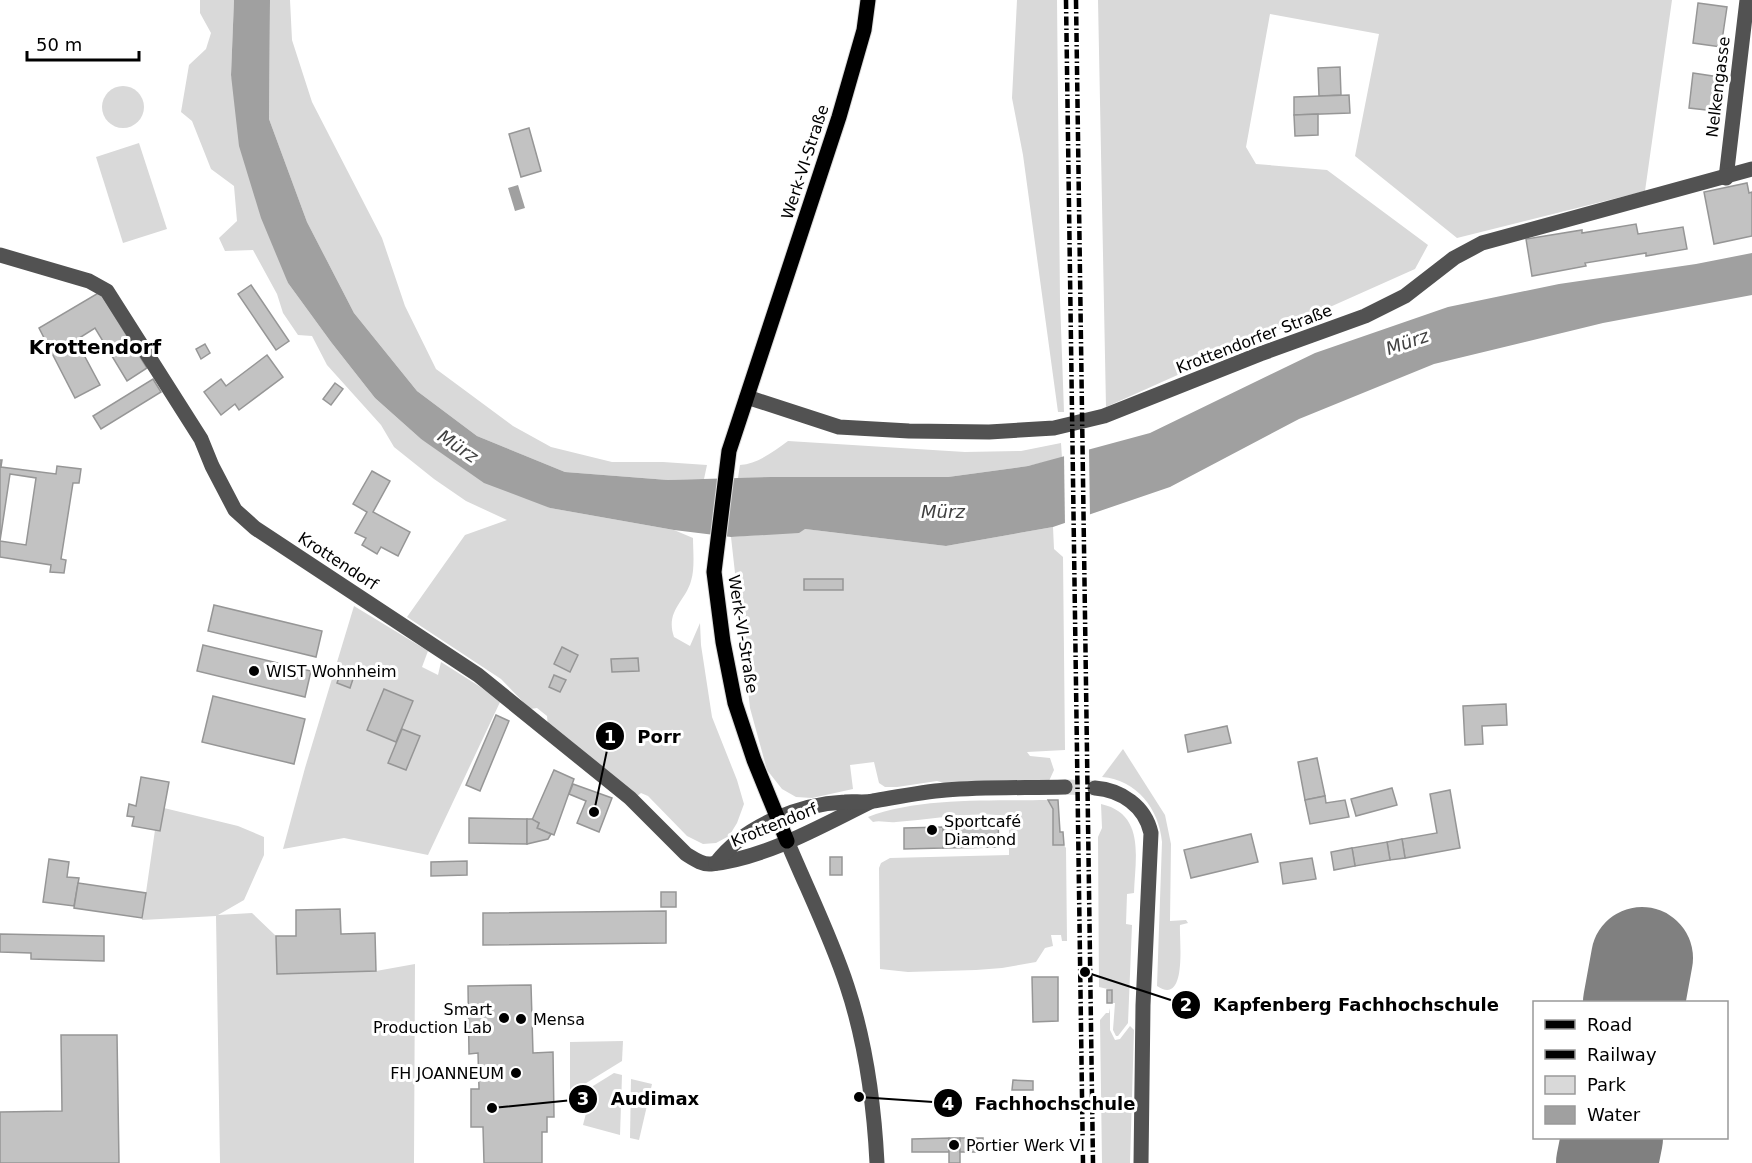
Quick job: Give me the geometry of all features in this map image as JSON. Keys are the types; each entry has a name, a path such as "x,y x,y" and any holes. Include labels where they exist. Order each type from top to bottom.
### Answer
{"main road":[{"name":"Werk-VI-Straße","path":"787,841 748,743 735,703 723,642 714,572 729,452 839,117 864,30 868,0"}],"street":[{"name":"Nelkengasse","path":"1726,178 1747,0"},
{"name":"Krottendorfer Straße","path":"747,397 839,427 989,432 1061,426 1104,416 1260,354 1365,316 1405,296 1454,258 1482,243 1726,178 1752,169"},
{"name":"Krottendorf","path":"0,255 89,281 107,291 201,438 212,466 235,510 255,528 478,675 506,696 630,798 686,854 703,863 737,861 787,841 870,802"},
{"name":"Krottendorf","path":"713,864 740,839 777,819 805,808 845,802 870,802 944,790 1065,787"},
{"path":"1095,788 1114,792 1130,800 1144,815 1151,833 1143,1018 1141,1163"},
{"name":"Werk-VI-Straße","path":"787,841 839,963 852,1003 865,1052 877,1163"}],"green space":[{"path":"200,0 234,0 231,75 288,283 375,398 421,439 550,508 674,530 693,538 692,576 674,613 672,628 674,637 690,646 700,623 712,717 744,804 729,836 716,843 703,844 687,836 648,796 641,793 636,797 548,727 547,716 537,708 530,709 501,679 407,617 465,535 507,520 466,501 394,447 381,425 327,365 312,336 298,335 283,313 277,294 253,250 225,251 219,238 237,221 234,186 211,169 192,121 181,112 189,65 206,49 211,33 200,13"},
{"path":"270,0 290,0 292,40 312,102 382,238 405,306 436,369 513,426 551,447 612,462 707,465 704,479 668,480 565,472 477,436 417,391 354,313 307,222 269,119"},
{"path":"1017,0 1057,0 1060,300 1064,412 1058,412 1023,155 1012,98"},
{"path":"1098,0 1672,0 1645,191 1457,238 1355,156 1379,34 1270,14 1246,147 1256,164 1327,170 1428,245 1415,269 1106,407"},
{"path":"123,86 138,92 144,107 138,122 123,128 108,122 102,107 108,92"},
{"path":"139,143 167,229 123,243 96,157"},
{"path":"788,441 965,452 1021,451 1061,443 1062,458 1028,466 948,477 738,478 740,465 759,460"},
{"path":"1053,527 1054,549 1063,557 1065,750 1027,752 1030,756 1050,758 1054,770 1049,781 954,786 937,781 885,787 879,783 874,762 850,765 853,789 812,798 796,797 782,789 767,770 750,708 731,537 805,529 946,546"},
{"path":"354,606 428,651 422,667 438,675 441,662 501,700 428,855 344,838 283,849"},
{"path":"1123,749 1165,815 1171,844 1170,921 1186,920 1188,923 1180,925 1178,979 1174,987 1167,990 1157,986 1162,842 1160,830 1151,808 1136,790 1115,779 1102,777"},
{"path":"1048,800 1053,809 1054,832 1066,848 1067,941 1062,941 1061,935 1051,935 1053,946 1045,948 1036,962 1002,968 908,972 880,969 879,868 881,863 890,858 1009,855 1009,816 967,815 893,822 873,822 868,817 910,806 933,803"},
{"path":"1101,804 1115,809 1125,817 1135,840 1136,853 1134,893 1127,894 1126,924 1132,925 1128,1023 1118,1036 1113,1030 1115,1003 1112,1003 1112,990 1099,987 1098,837 1102,828"},
{"path":"164,808 238,826 264,837 264,855 244,900 218,915 252,913 276,936 277,974 376,971 415,964 414,1163 220,1163 216,916 142,920 155,830 160,831"},
{"path":"1110,1008 1110,1030 1115,1040 1120,1039 1130,1026 1134,1030 1130,1163 1102,1163 1100,1020 1106,1013 1109,1013"},
{"path":"623,1041 622,1061 570,1093 570,1042"},
{"path":"614,1073 622,1075 620,1135 583,1125 593,1086"},
{"path":"631,1079 652,1084 639,1140 630,1138"}],"water":[{"name":"Mürz","path":"234,0 270,0 269,119 307,222 354,313 417,391 477,436 565,472 668,480 771,477 948,477 1028,466 1150,433 1315,353 1448,307 1559,284 1696,264 1752,253 1752,295 1603,323 1434,364 1299,419 1170,487 1053,527 946,546 805,529 799,533 731,537 674,530 550,508 484,483 421,439 375,398 288,283 261,218 239,146 231,75"},
{"path":"518,185 525,208 515,211 508,188"}],"pier":[{"path":"1089,447 1090,517 1065,526 1064,454"}],"building":[{"path":"1698,3 1727,7 1721,47 1693,43"},
{"path":"1340,67 1341,95 1319,96 1318,68"},
{"path":"1693,73 1719,77 1715,111 1689,108"},
{"path":"1349,95 1350,113 1294,115 1294,97"},
{"path":"1318,114 1318,135 1295,136 1294,115"},
{"path":"529,128 541,171 521,177 509,134"},
{"path":"1747,183 1749,193 1752,192 1752,236 1714,244 1704,192"},
{"path":"1636,224 1638,234 1683,227 1687,249 1585,263 1586,266 1532,276 1526,239"},
{"path":"251,285 289,341 276,350 238,294"},
{"path":"100,292 147,368 127,381 95,328 76,340 100,385 75,398 39,328"},
{"path":"205,344 210,353 201,359 196,349"},
{"path":"267,355 283,377 239,410 235,404 221,415 204,392 221,379 226,386"},
{"path":"153,379 161,392 101,429 93,416"},
{"path":"335,383 343,389 331,405 323,399"},
{"path":"0,460 2,460 1,467 56,474 57,466 81,469 79,483 73,483 61,559 66,560 64,573 50,572 51,565 0,557","holes":["10,474 36,478 26,545 0,541"]},
{"path":"372,471 390,481 373,512 410,532 398,556 381,547 377,554 362,545 366,538 355,533 367,512 353,504"},
{"path":"804,579 843,579 843,590 804,590"},
{"path":"214,605 322,631 316,657 208,631"},
{"name":"WIST Wohnheim","path":"203,645 311,671 305,697 197,671"},
{"path":"562,647 578,655 570,672 554,664"},
{"path":"638,658 639,671 612,672 611,659"},
{"path":"341,672 354,676 350,688 337,683"},
{"path":"554,675 566,680 560,692 549,687"},
{"path":"384,689 413,701 396,742 367,730"},
{"path":"213,696 305,719 294,764 202,742"},
{"path":"1506,704 1507,725 1482,726 1483,744 1465,745 1463,706"},
{"path":"496,715 509,721 480,791 466,785"},
{"path":"1227,726 1231,743 1188,752 1185,735"},
{"path":"402,729 420,736 406,770 388,763"},
{"path":"1317,758 1325,796 1305,800 1298,762"},
{"path":"554,770 574,779 554,835 537,828 539,823 532,820"},
{"path":"141,777 169,782 160,831 132,826 134,817 127,816 129,804 136,806"},
{"path":"573,784 612,798 599,832 577,823 586,801 569,794"},
{"path":"1392,788 1397,805 1356,816 1351,799"},
{"path":"1450,790 1460,848 1405,858 1402,839 1437,833 1430,794"},
{"path":"1325,796 1326,803 1345,800 1349,817 1310,824 1305,800"},
{"path":"1048,800 1058,800 1060,832 1063,832 1064,845 1053,845 1053,809"},
{"path":"469,818 527,819 527,844 469,843"},
{"path":"527,819 539,823 537,828 551,834 548,839 527,844"},
{"path":"983,821 998,821 999,847 943,848 943,827 983,826"},
{"path":"943,827 943,848 904,849 904,828"},
{"path":"1251,834 1258,862 1191,878 1184,850"},
{"path":"1402,839 1405,858 1390,860 1387,842"},
{"path":"1387,842 1390,860 1355,866 1352,848"},
{"path":"1352,848 1355,866 1334,870 1331,852"},
{"path":"830,857 842,857 842,875 830,875"},
{"path":"1312,858 1316,879 1283,884 1280,863"},
{"path":"49,859 69,862 67,877 79,878 74,906 43,902"},
{"path":"467,861 467,875 431,876 431,862"},
{"path":"78,883 146,893 142,918 74,908"},
{"path":"661,892 676,892 676,907 661,907"},
{"path":"340,909 341,934 375,933 376,971 277,974 276,936 296,936 296,910"},
{"path":"666,911 666,943 483,945 483,913"},
{"path":"0,934 104,936 104,961 31,959 31,953 0,952"},
{"path":"1032,977 1058,977 1058,1021 1033,1022"},
{"name":"FH JOANNEUM","path":"531,985 533,1053 553,1052 554,1117 547,1117 547,1132 542,1132 542,1163 484,1163 483,1127 471,1127 471,1089 479,1089 478,1053 469,1054 468,986"},
{"path":"1107,990 1112,990 1112,1003 1107,1003"},
{"path":"61,1035 117,1035 119,1163 0,1163 0,1112 62,1111"},
{"path":"1013,1080 1033,1081 1033,1090 1012,1090"},
{"path":"949,1138 949,1152 912,1152 912,1139"},
{"name":"Portier Werk VI","path":"949,1138 960,1138 960,1163 949,1163"},
{"path":"960,1138 983,1138 983,1152 960,1152"}],"runway":[{"path":"1634,1001 1642,958"},
{"path":"1607,1163 1612,1139"}],"tunnel":[{"path":"1065,787 1095,788"}],"railway":[{"path":"1066,0 1083,1163"},
{"path":"1076,0 1093,1163"}],"place":[{"name":"WIST Wohnheim","path":"254,671"},
{"name":"Porr","path":"594,812"},
{"name":"Sportcafé Diamond","path":"932,830"},
{"name":"Kapfenberg Fachhochschule","path":"1085,972"},
{"name":"Smart Production Lab","path":"504,1018"},
{"name":"Mensa","path":"521,1019"},
{"name":"FH JOANNEUM","path":"516,1073"},
{"name":"Fachhochschule","path":"859,1097"},
{"name":"Audimax","path":"492,1108"},
{"name":"Portier Werk VI","path":"954,1145"}],"district":[{"name":"Krottendorf","path":"95,347"}]}
